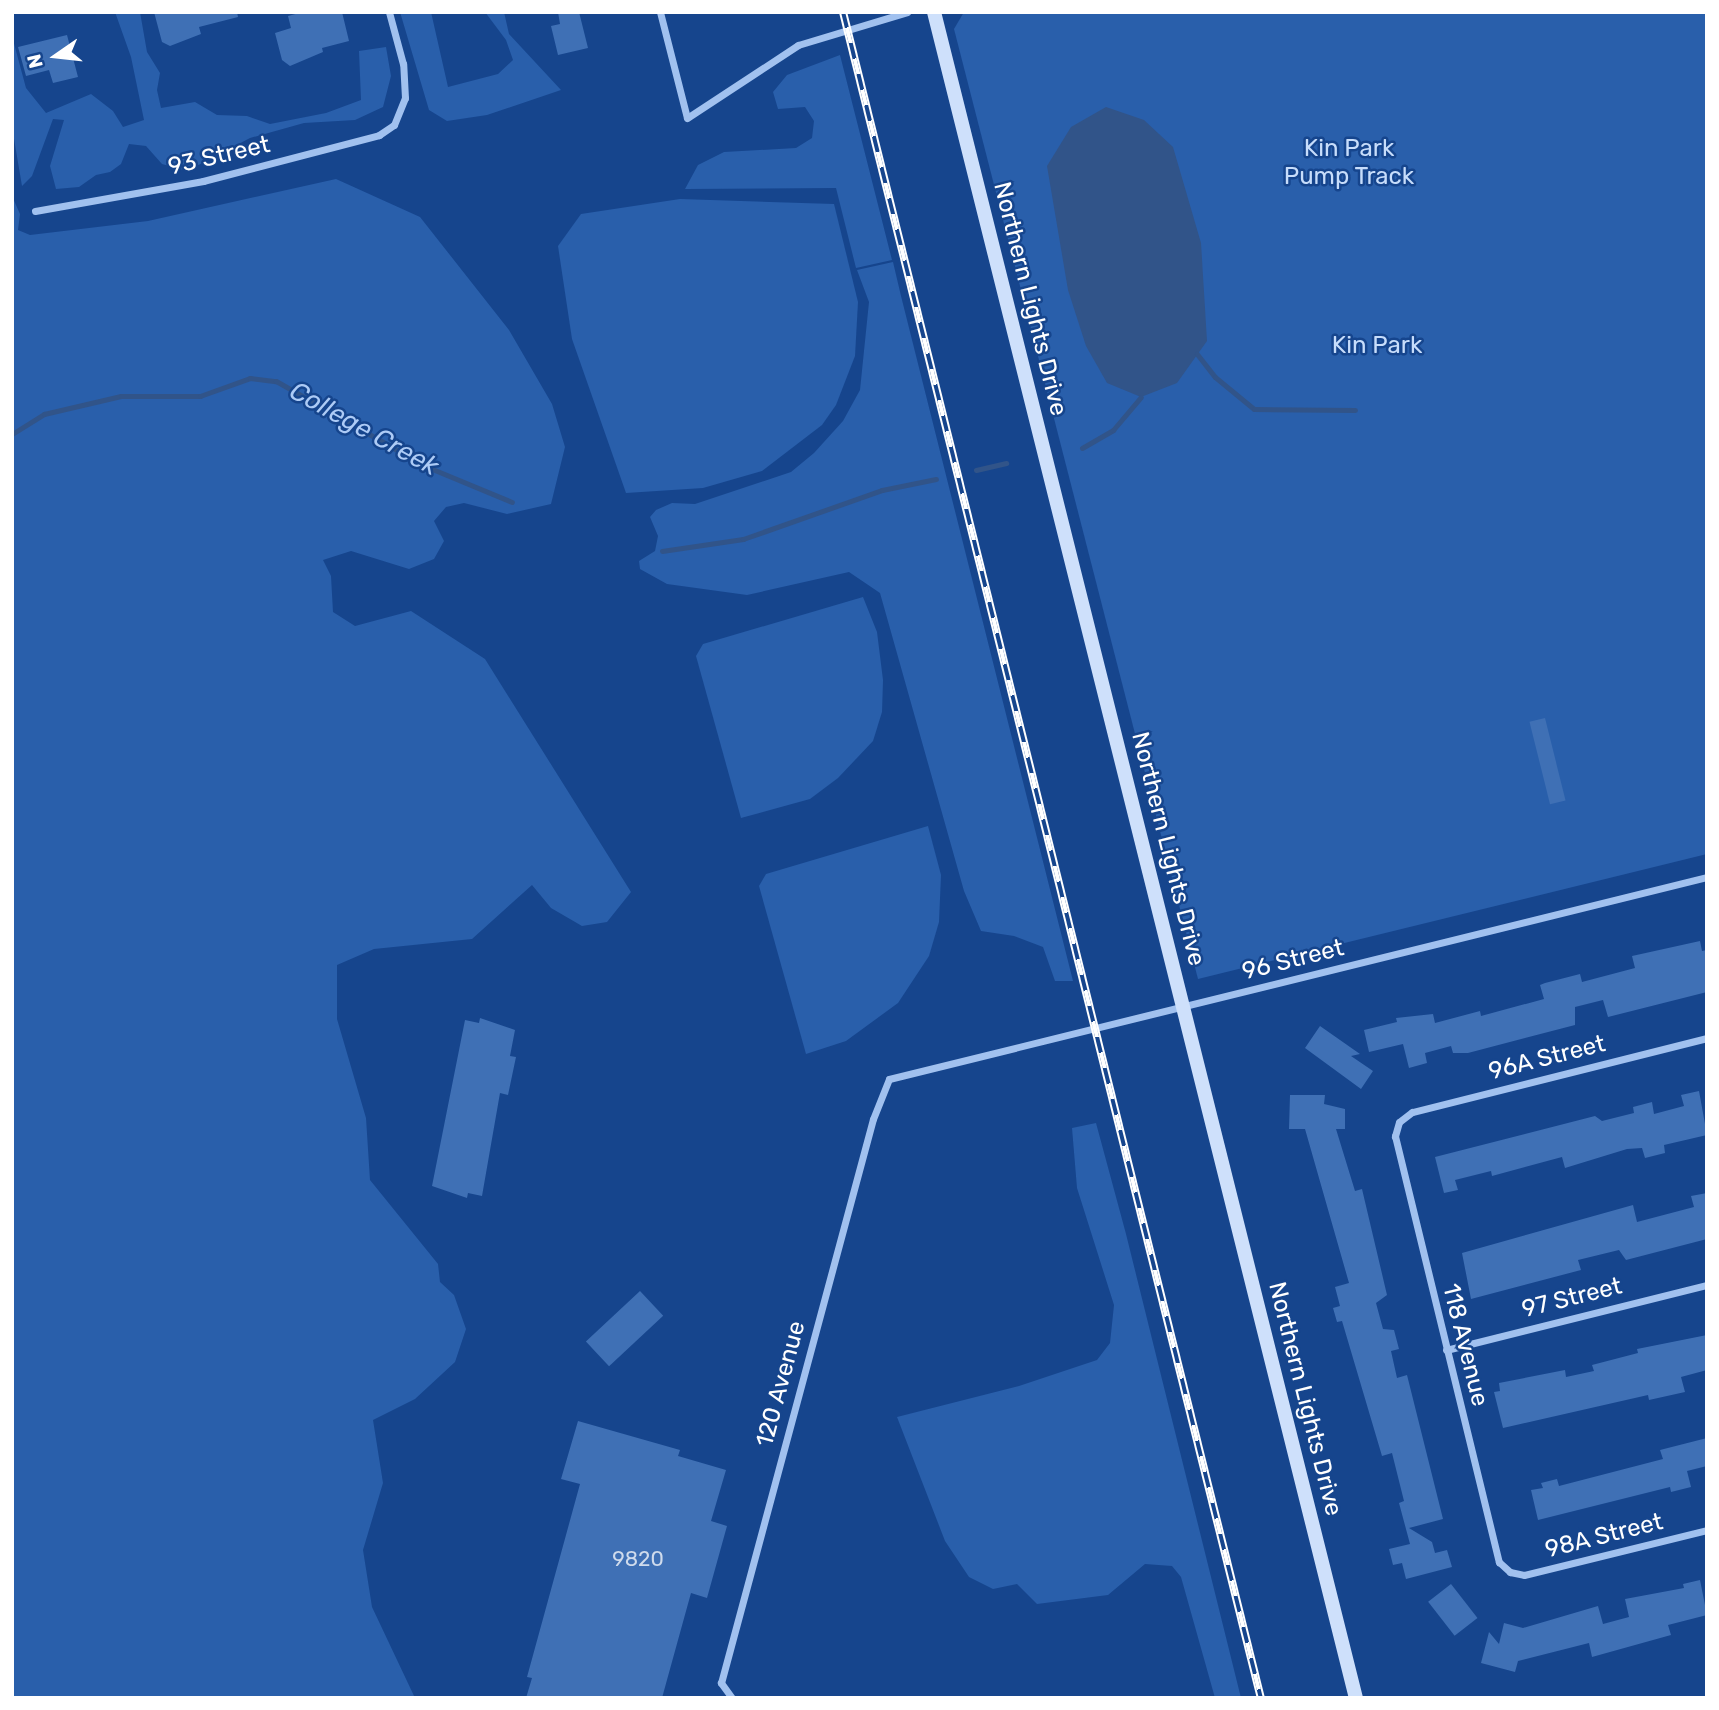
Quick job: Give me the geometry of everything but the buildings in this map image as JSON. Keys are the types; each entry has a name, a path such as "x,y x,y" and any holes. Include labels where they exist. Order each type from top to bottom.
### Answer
{"main road":[{"name":"Northern Lights Drive","path":"934,12 1356,1698"}],"street":[{"name":"93 Street","path":"36,211 202,181 363,141 394,125 401,114 405,82 389,12"},
{"path":"660,12 687,118 798,45 907,12"},
{"name":"96 Street","path":"890,1079 1707,877"},
{"name":"96A Street","path":"1399,1122 1426,1108 1707,1038"},
{"name":"120 Avenue","path":"732,1698 721,1683 873,1119 890,1079"},
{"name":"118 Avenue","path":"1399,1122 1398,1153 1494,1545 1499,1562 1510,1572"},
{"name":"97 Street","path":"1446,1350 1707,1284"},
{"name":"98A Street","path":"1510,1572 1542,1572 1707,1530"}],"green space":[{"path":"115,12 140,12 147,52 160,73 157,90 161,108 195,102 217,115 247,116 270,124 326,113 361,100 359,51 386,47 391,76 383,107 355,120 304,123 250,138 187,171 162,164 146,146 129,144 121,164 110,172 96,175 79,187 56,189 50,166 64,120 53,119 32,176 22,186 12,127 12,36 26,88 46,113 91,94 113,111 123,127 144,120 131,57"},
{"path":"400,12 431,12 448,87 498,74 513,60 506,40 485,12 504,12 509,34 561,90 487,115 447,121 429,110"},
{"name":"Kin Park","path":"964,12 1707,12 1707,854 1198,979 954,29"},
{"path":"840,55 892,260 856,268 836,188 685,189 698,165 724,152 796,148 812,138 814,121 805,107 778,109 773,92 787,75"},
{"path":"336,179 420,217 509,330 552,404 565,447 551,504 507,514 464,503 446,507 434,521 444,541 434,559 409,569 351,551 323,560 331,576 333,612 355,626 411,611 485,659 631,892 607,922 582,926 551,908 532,885 472,939 374,949 337,965 337,1019 366,1118 370,1180 438,1264 440,1282 454,1295 466,1329 455,1362 415,1399 373,1420 383,1483 363,1550 372,1607 415,1698 12,1698 12,196 20,214 18,230 30,235 148,221"},
{"path":"680,199 834,204 858,302 855,356 836,405 822,425 762,471 703,488 626,493 572,339 558,246 581,214"},
{"path":"893,262 1073,981 1055,981 1043,947 1014,936 981,931 964,891 880,593 849,572 747,595 667,584 640,569 639,561 655,551 658,536 650,517 656,510 672,503 695,504 791,472 814,453 843,421 860,390 869,302 857,270"},
{"path":"863,597 877,632 883,680 882,712 873,741 838,778 810,799 741,818 696,656 703,644"},
{"path":"928,826 941,875 939,922 929,956 898,1003 846,1041 806,1054 759,886 766,874"},
{"path":"1096,1123 1241,1698 1215,1698 1181,1577 1172,1566 1145,1564 1108,1595 1037,1604 1017,1584 993,1589 969,1577 945,1541 897,1417 1019,1386 1097,1360 1110,1343 1114,1305 1077,1188 1072,1128"}],"shaded area":[{"path":"1106,107 1144,120 1173,147 1201,243 1207,341 1177,383 1141,397 1107,383 1086,346 1068,290 1047,166 1071,127"}],"waterway":[{"path":"1197,354 1215,377 1254,409 1355,410"},
{"name":"College Creek","path":"12,434 44,414 121,396 200,396 250,378 276,381 425,466 512,502"},
{"path":"1082,448 1113,430 1141,397"},
{"path":"976,470 1006,463"},
{"path":"662,551 743,539 882,490 936,479"}],"railway":[{"path":"843,12 1261,1698"}],"park label":[{"name":"Kin Park Pump Track","path":"1349,163"}]}
